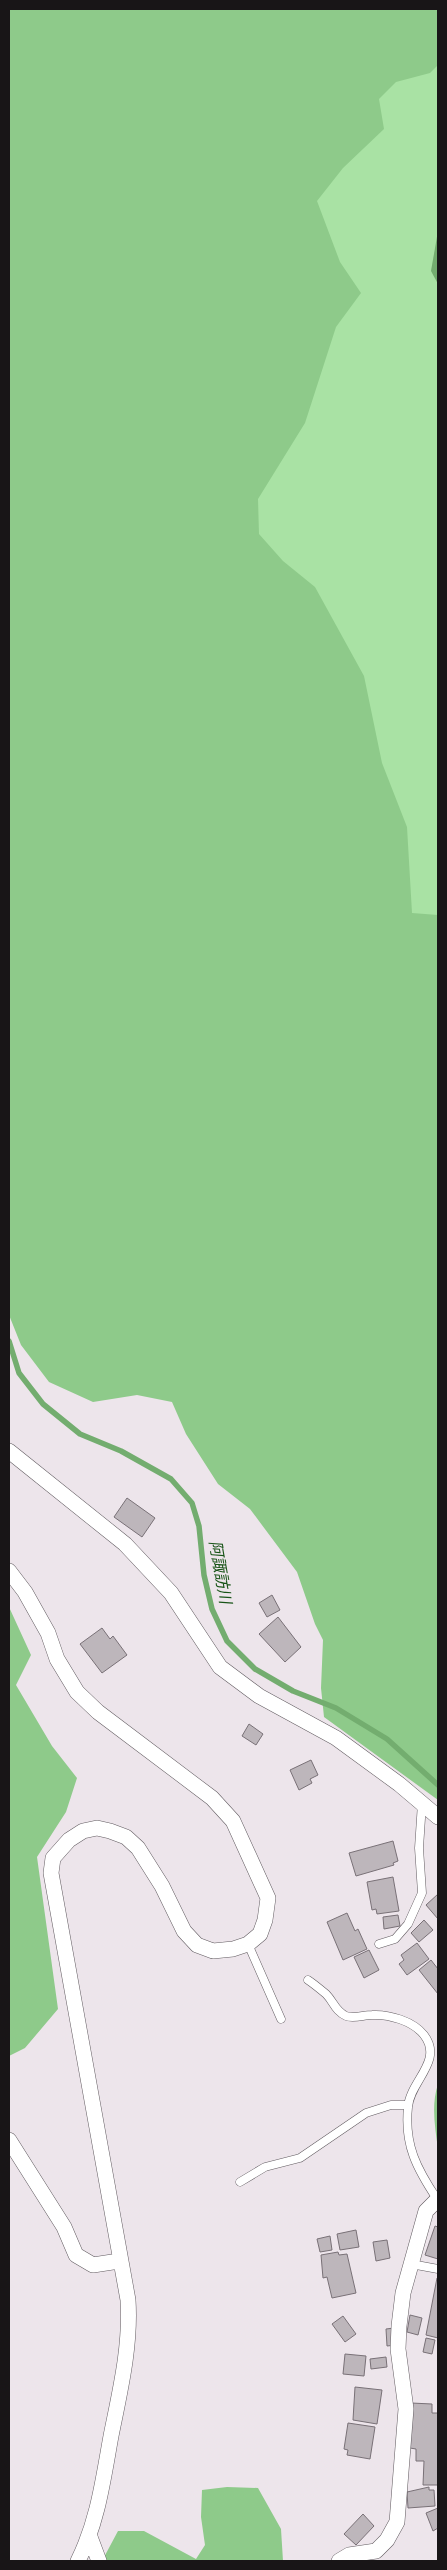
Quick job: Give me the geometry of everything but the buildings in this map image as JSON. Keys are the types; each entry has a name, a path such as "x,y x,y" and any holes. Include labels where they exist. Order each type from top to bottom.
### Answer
{"street":[{"path":"9,1451 126,1544 170,1593 220,1667 258,1696 336,1738 400,1784 438,1817"},
{"path":"9,1571 25,1592 48,1632 57,1659 77,1692 98,1712 212,1798 233,1820 268,1898 260,1934 248,1944 213,1952 197,1945 184,1931 149,1862 126,1837 97,1828 83,1832 69,1840 53,1858 51,1873 119,2261 128,2300 127,2350 101,2498 90,2537 78,2561"},
{"path":"9,2140 64,2227 76,2255 92,2265 119,2261"},
{"path":"339,2561 350,2555 376,2551 387,2540 397,2522 406,2409 398,2349 398,2326 403,2293 426,2211 438,2199"},
{"path":"90,2537 99,2561"}],"lane":[{"path":"379,1944 395,1939 408,1924 422,1893 419,1848 422,1803"},
{"path":"248,1944 281,2019"},
{"path":"308,1980 328,1996 336,2010 348,2017 374,2015 396,2018 423,2035 431,2055 428,2067 420,2077 408,2105 410,2146 418,2170 438,2199"},
{"path":"240,2182 265,2167 300,2158 366,2113 391,2104 408,2105"},
{"path":"411,2264 438,2269"}],"shaded area":[{"path":"9,9 438,9 438,65 430,73 396,82 379,99 384,129 343,168 317,201 340,262 361,293 336,327 305,423 258,499 259,534 283,561 315,587 364,676 382,763 407,827 412,913 438,915 438,1800 324,1717 321,1688 323,1640 315,1624 297,1572 250,1509 218,1484 186,1434 172,1402 137,1395 93,1402 49,1382 21,1345 9,1315"},
{"path":"438,9 438,1045 9,261"},
{"path":"438,231 438,284 431,271"},
{"path":"9,1607 31,1655 16,1685 52,1746 77,1778 66,1812 37,1857 58,2009 25,2048 9,2056"},
{"path":"438,2084 438,2149 434,2108"},
{"path":"227,2487 258,2488 281,2529 283,2561 102,2561 118,2531 144,2531 196,2559 205,2545 201,2517 202,2490"}],"waterway":[{"name":"阿諏訪川","path":"9,1341 19,1373 43,1404 80,1434 121,1451 171,1479 192,1503 199,1526 204,1575 212,1609 227,1641 255,1669 293,1691 336,1708 387,1739 438,1785"}]}
